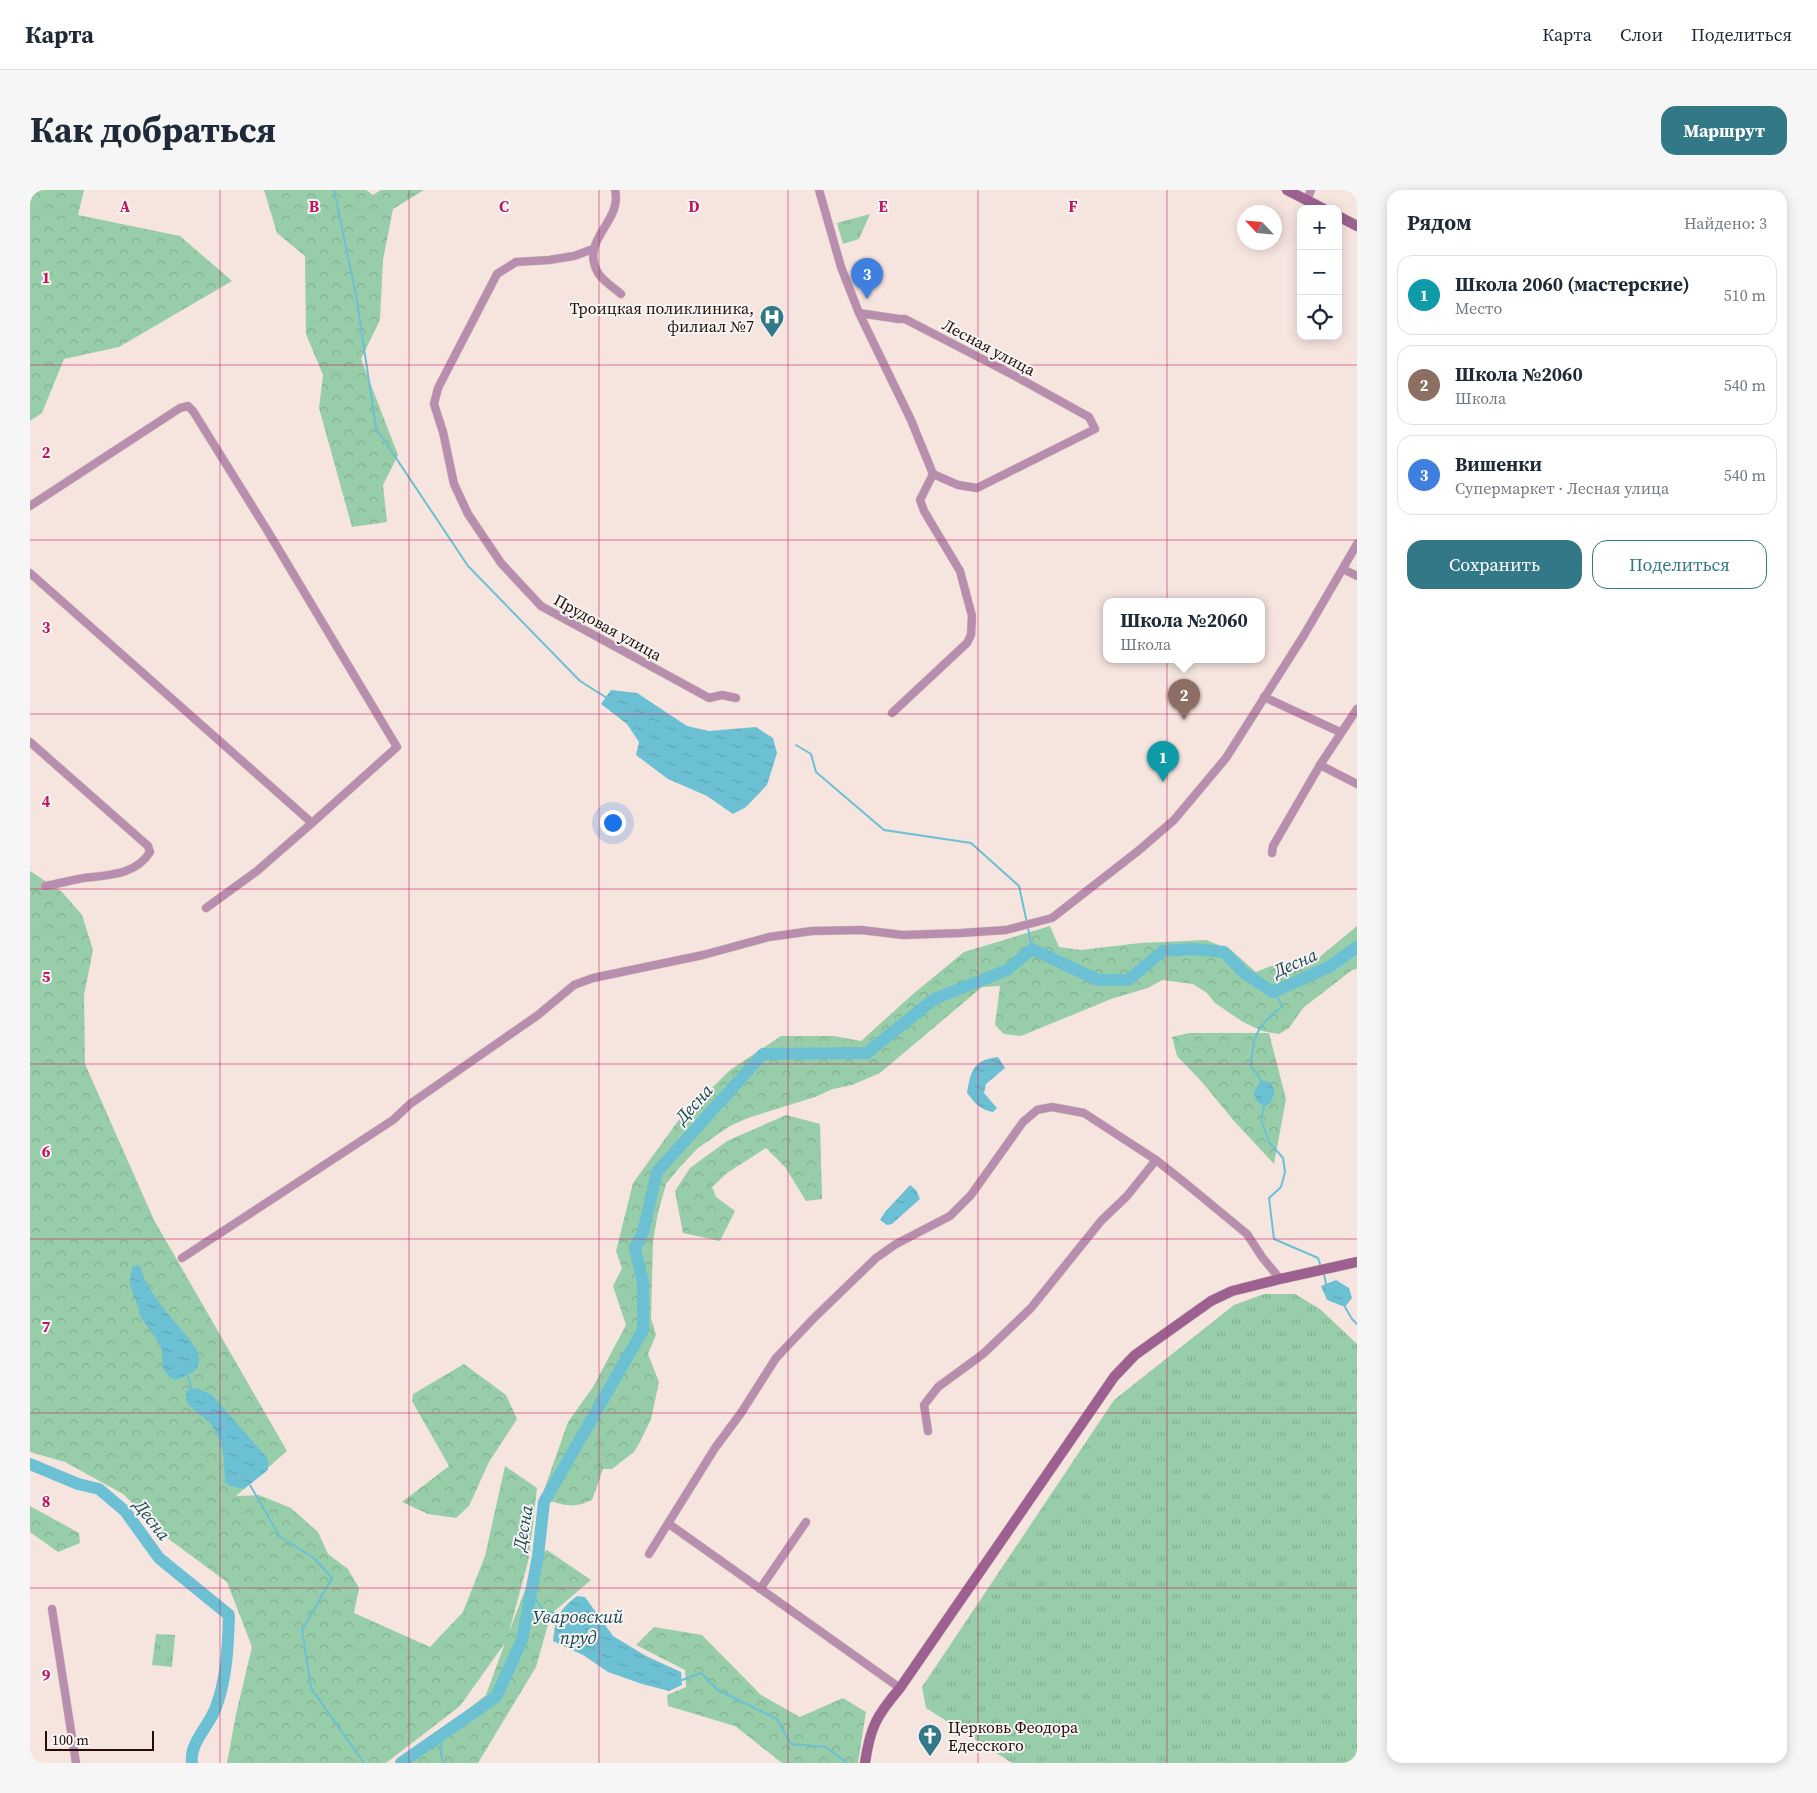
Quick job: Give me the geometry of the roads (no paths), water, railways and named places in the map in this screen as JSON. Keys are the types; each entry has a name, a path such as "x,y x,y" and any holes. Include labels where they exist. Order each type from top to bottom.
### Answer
{"street":[{"path":"615,190 617,199 612,213 592,249 593,260 599,275 621,294"},
{"path":"818,190 841,267 859,313 911,420 933,474 920,500 924,511 960,571 972,616 971,635 966,643 892,713"},
{"path":"1287,190 1309,195 1320,205"},
{"path":"1342,218 1357,226"},
{"name":"Прудовая улица","path":"592,249 574,256 558,259 516,262 497,274 438,388 434,404 443,432 454,484 468,514 500,563 541,606 709,698 722,696 736,698"},
{"name":"Лесная улица","path":"859,313 899,319 905,318 1089,417 1095,429 977,488 958,485 933,474"},
{"path":"30,506 180,408 188,406 193,411 267,530 397,747 257,871 206,908"},
{"path":"182,1258 393,1120 410,1104 538,1015 574,985 593,978 703,955 769,937 812,931 862,930 903,935 1006,930 1052,918 1138,851 1174,820 1226,758 1304,635 1357,544"},
{"path":"1343,569 1357,576"},
{"path":"30,573 312,822"},
{"path":"1264,697 1340,732"},
{"path":"1272,853 1273,846 1320,765 1340,732 1357,709"},
{"path":"30,742 148,846 150,852 134,868 102,878 85,878 46,886"},
{"path":"1320,765 1357,784"},
{"path":"649,1554 714,1448 741,1413 776,1358 876,1258 896,1244 950,1216 971,1195 1022,1122 1037,1110 1052,1107 1084,1113 1156,1160 1246,1234 1280,1279"},
{"path":"928,1432 924,1405 938,1387 983,1354 1031,1308 1101,1221 1127,1196 1156,1160"},
{"path":"866,1763 868,1742 874,1722 900,1688 1114,1377 1135,1355 1211,1301 1232,1291 1357,1262"},
{"path":"760,1589 806,1522"},
{"path":"668,1524 900,1688"},
{"path":"52,1609 76,1763"}],"water":[{"path":"611,690 637,693 687,726 709,731 756,727 773,738 777,753 767,785 746,807 733,814 707,796 668,779 636,755 639,742 627,724 601,704"},
{"path":"998,1057 1005,1068 986,1084 984,1093 997,1108 993,1112 981,1108 967,1093 972,1072 978,1064 990,1058"},
{"path":"1261,1080 1271,1083 1275,1093 1270,1103 1264,1107 1256,1100 1254,1092"},
{"path":"910,1185 916,1190 920,1199 892,1224 887,1225 880,1220"},
{"path":"138,1265 155,1296 198,1353 197,1368 190,1374 176,1380 169,1376 163,1368 159,1344 141,1318 132,1291 130,1283 131,1273 133,1266"},
{"path":"1336,1280 1349,1288 1352,1298 1345,1307 1327,1300 1321,1286"},
{"path":"196,1388 212,1395 268,1459 268,1470 244,1489 228,1485 225,1482 223,1451 219,1437 210,1423 193,1409 187,1401 187,1391"},
{"name":"Уваровский пруд","path":"577,1596 585,1597 613,1636 646,1656 681,1672 682,1685 669,1691 642,1684 608,1672 583,1655 553,1641 559,1615"}],"waterway":[{"path":"334,190 356,295 376,428 468,566 580,681 607,698"},
{"path":"796,745 811,754 816,772 884,830 971,843 1019,886 1027,923"},
{"path":"1028,928 1032,949"},
{"name":"Десна","path":"401,1763 496,1697 522,1640 538,1556 544,1502 643,1330 643,1283 635,1248 643,1232 657,1172 763,1054 867,1053 934,999 1007,970 1032,949 1098,980 1128,980 1163,951 1193,949 1224,952 1244,973 1273,992 1329,967 1357,947"},
{"path":"1261,1080 1251,1066 1253,1047 1262,1026 1282,1007 1275,991"},
{"path":"1264,1107 1261,1120 1269,1142 1283,1158 1285,1172 1281,1187 1269,1198 1274,1239 1318,1258 1321,1267"},
{"path":"1324,1274 1326,1284"},
{"path":"1345,1307 1357,1324"},
{"path":"187,1374 192,1390"},
{"name":"Десна","path":"30,1464 78,1484 99,1489 125,1511 159,1558 229,1615 223,1685 213,1714 194,1748 192,1763"},
{"path":"250,1485 280,1537 314,1558 332,1578 302,1630 311,1688 364,1763"},
{"path":"531,1593 544,1611 559,1614"},
{"path":"682,1680 701,1673 718,1690 777,1719 791,1744 826,1747 847,1763"},
{"path":"442,1734 441,1754 443,1763"}],"place":[{"name":"Вишенки","path":"867,299"},
{"name":"Троицкая поликлиника, филиал №7","path":"772,338"},
{"name":"Школа №2060","path":"1184,720"},
{"name":"Школа 2060 (мастерские)","path":"1163,782"},
{"name":"Церковь Феодора Едесского","path":"930,1757"}]}
